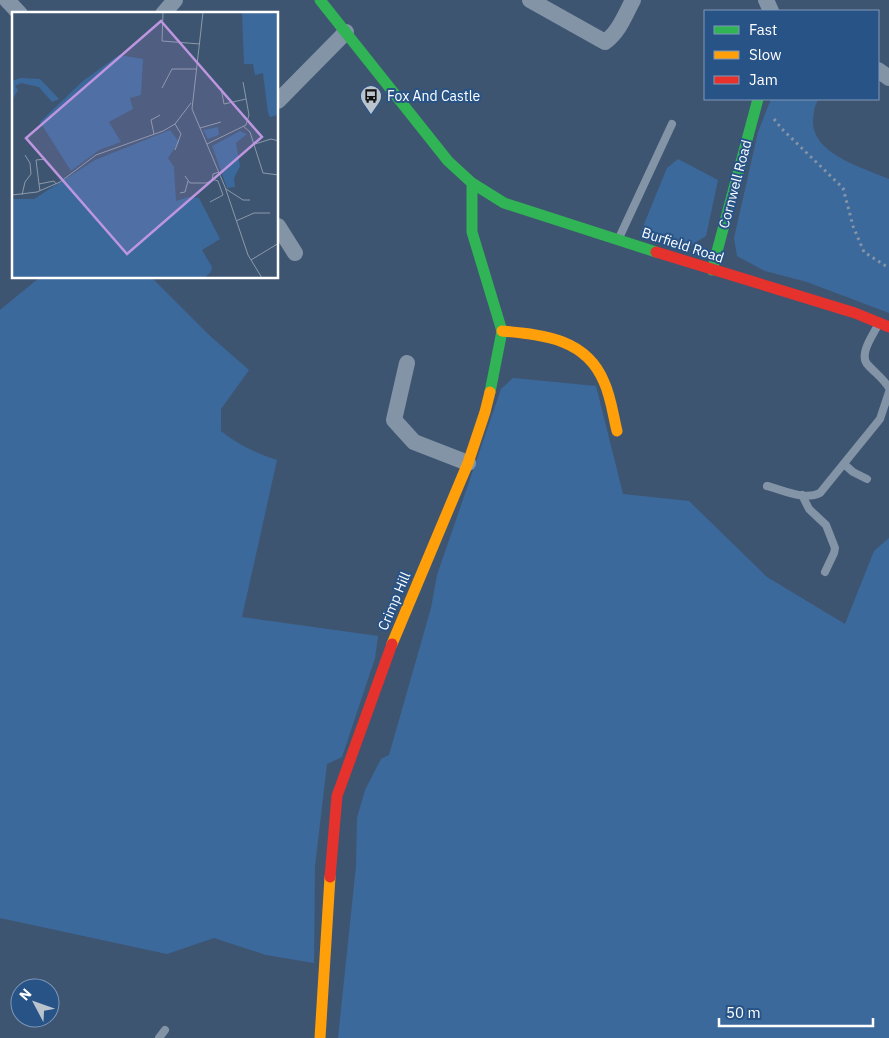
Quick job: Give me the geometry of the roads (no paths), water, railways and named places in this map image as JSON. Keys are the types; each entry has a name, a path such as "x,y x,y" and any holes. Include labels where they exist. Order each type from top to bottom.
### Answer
{"street":[{"path":"7,0 18,12"},
{"path":"165,12 175,0"},
{"name":"Burfield Road","path":"320,0 448,161 472,183 504,203 712,270 855,313 884,325"},
{"path":"530,0 605,42 613,36 633,0"},
{"path":"279,100 346,32"},
{"name":"Cornwell Road","path":"712,270 758,100"},
{"name":"Crimp Hill","path":"320,1038 330,872 337,796 383,666 468,463 485,412 502,331 472,232 472,183"},
{"path":"279,228 295,253"},
{"path":"502,331 543,336 572,344 591,360 603,378 617,431"},
{"path":"407,363 394,420 414,442 468,463"}],"lane":[{"path":"618,240 672,124"},
{"path":"884,325 866,349 864,357 866,363 886,377 889,388"},
{"path":"767,486 802,495 814,496 820,493 880,419 889,392"},
{"path":"844,464 853,472 867,479"},
{"path":"802,495 809,509 826,525 835,548 824,572"},
{"path":"159,1038 164,1030"}],"place":[{"name":"Fox And Castle","path":"371,115"}]}
